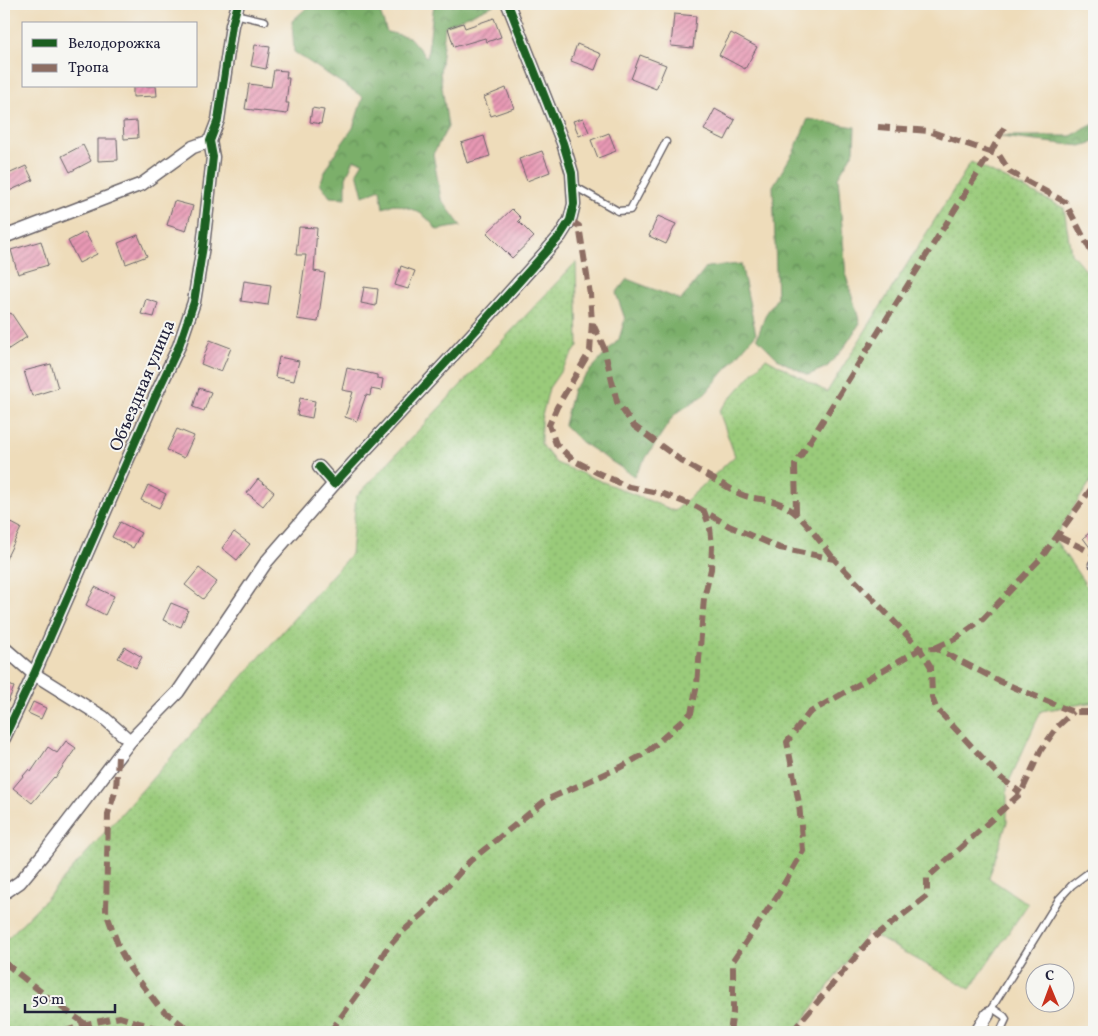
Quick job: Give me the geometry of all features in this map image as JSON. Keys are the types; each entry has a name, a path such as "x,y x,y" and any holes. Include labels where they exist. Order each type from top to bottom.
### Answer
{"street":[{"path":"4,893 20,882 130,741 178,692 267,561 334,484 560,236 570,220 574,204 572,172 563,143 508,4"},
{"name":"Объездная улица","path":"4,738 34,674 155,396 179,346 194,302 203,246 213,157 210,141 218,120 235,14"},
{"path":"4,237 142,184 193,147 210,141"},
{"path":"319,467 334,484"},
{"path":"4,648 34,674 103,718 130,741"},
{"path":"977,1032 990,1011"}],"lane":[{"path":"235,14 265,22"},
{"path":"574,186 618,211 630,210 666,142"},
{"path":"1000,1032 1006,1019 1004,1016 990,1011 1059,899 1072,885 1094,870"}],"green space":[{"path":"311,4 377,4 387,32 409,37 427,58 434,4 496,4 445,26 440,73 448,127 433,154 441,199 461,226 437,230 423,215 413,210 394,204 383,208 380,189 363,196 357,172 363,162 354,160 346,177 346,198 330,197 320,183 331,159 353,128 363,97 294,52 292,21"},
{"path":"808,119 855,127 854,151 838,177 846,276 860,323 843,349 827,367 808,375 779,360 757,338 766,314 777,298 773,186 794,151"},
{"path":"1094,124 1094,142 1081,146 992,136 1071,136"},
{"path":"971,162 1064,208 1071,253 1094,280 1094,476 1054,538 1094,597 1094,702 1041,711 1007,786 1007,822 989,878 1028,904 970,989 868,932 795,1032 4,1032 4,942 44,901 351,554 356,497 576,262 578,346 549,388 541,420 541,444 556,463 675,511 735,456 719,411 766,358 827,392"},
{"path":"741,264 756,334 705,394 674,415 634,476 581,442 564,425 573,389 619,339 625,319 616,293 627,279 681,300 707,267"}],"building":[{"path":"674,14 696,16 693,48 671,46"},
{"path":"494,18 501,37 487,42 485,38 454,47 448,28 463,23 465,28"},
{"path":"731,33 757,47 745,69 719,55"},
{"path":"577,44 601,54 595,70 571,61"},
{"path":"255,45 270,47 266,69 251,66"},
{"path":"640,55 666,65 656,89 631,79"},
{"path":"274,70 287,71 286,78 289,78 286,103 289,103 287,114 245,109 249,84 271,87"},
{"path":"133,88 156,88 157,96 133,97"},
{"path":"506,88 514,108 491,116 484,97"},
{"path":"312,108 324,110 321,124 310,122"},
{"path":"715,109 735,120 725,140 704,130"},
{"path":"583,118 589,132 579,136 573,121"},
{"path":"137,121 138,138 124,139 123,122"},
{"path":"609,133 616,151 598,158 591,140"},
{"path":"484,136 490,156 467,163 461,143"},
{"path":"98,139 117,139 118,160 98,161"},
{"path":"83,145 91,161 70,172 62,156"},
{"path":"542,151 550,172 527,181 519,159"},
{"path":"26,166 33,180 7,192 4,186 4,176"},
{"path":"174,201 193,206 186,231 167,225"},
{"path":"512,209 521,218 518,221 534,237 512,258 487,233"},
{"path":"658,216 676,224 666,244 649,236"},
{"path":"299,227 317,228 314,271 325,273 318,322 297,319 306,255 296,255"},
{"path":"85,232 97,254 79,263 68,241"},
{"path":"138,235 147,256 126,264 118,243"},
{"path":"41,241 48,265 18,274 11,250"},
{"path":"401,266 415,271 408,289 395,285"},
{"path":"244,281 271,285 268,305 241,301"},
{"path":"364,287 378,289 376,306 361,303"},
{"path":"146,299 158,303 154,317 141,314"},
{"path":"11,313 27,337 4,352 4,317"},
{"path":"210,340 231,348 221,372 201,364"},
{"path":"279,357 299,361 294,381 275,377"},
{"path":"51,364 58,388 32,396 24,371"},
{"path":"347,368 377,375 377,378 383,379 381,391 371,389 370,396 366,395 357,421 345,417 353,392 342,390"},
{"path":"199,388 211,392 204,411 193,407"},
{"path":"300,398 315,401 312,418 297,415"},
{"path":"177,429 194,436 184,458 167,450"},
{"path":"258,479 274,492 263,506 247,493"},
{"path":"148,485 166,494 159,508 141,500"},
{"path":"4,519 21,528 4,563"},
{"path":"120,522 141,533 133,548 112,537"},
{"path":"1094,529 1094,553 1083,538"},
{"path":"234,532 250,544 237,560 222,548"},
{"path":"199,568 217,582 203,599 185,585"},
{"path":"95,587 114,596 105,615 86,605"},
{"path":"171,603 188,610 181,627 163,620"},
{"path":"125,647 142,657 136,668 118,658"},
{"path":"4,683 14,687 4,712"},
{"path":"33,702 46,708 41,719 28,713"},
{"path":"66,741 76,748 55,778 32,803 13,788 29,769 31,772 48,747 57,753"}],"marked path":[{"path":"796,512 795,465 991,152 1006,124"},
{"path":"878,127 929,131 999,155 1010,172 1065,202 1094,257"},
{"path":"570,220 579,226 590,294 592,322 590,351 557,407 549,425 556,444 573,460 629,487 663,494 697,507 729,526 780,548 834,559 920,649 931,667 932,697 936,708 1002,779 1021,793"},
{"path":"593,324 604,348 617,402 634,426 683,462 740,494 776,502 789,508 810,528 834,559"},
{"path":"935,648 955,639 983,619 1042,557 1094,485"},
{"path":"330,1032 371,976 385,951 401,933 424,913 470,861 546,800 621,767 646,753 691,713 697,685 704,598 711,569 712,546 710,528 704,511"},
{"path":"1058,536 1094,554"},
{"path":"730,1032 733,1012 733,961 777,896 803,851 799,803 787,742 809,713 920,649 935,648 999,681 1073,712 1094,712"},
{"path":"792,1032 869,941 927,896 927,878 1021,793 1041,750 1057,727 1073,712"},
{"path":"118,757 116,789 108,814 106,912 120,950 131,970 160,1008 192,1032"},
{"path":"4,962 51,1000 97,1032"},
{"path":"63,1032 87,1024 120,1017 155,1028 180,1032"}],"cycle path":[{"path":"4,738 179,346 194,302 203,246 213,157 210,141 218,120 232,25 238,4"},
{"path":"319,467 334,484 478,328 560,236 570,220 574,204 572,173 563,143 508,4"}]}
